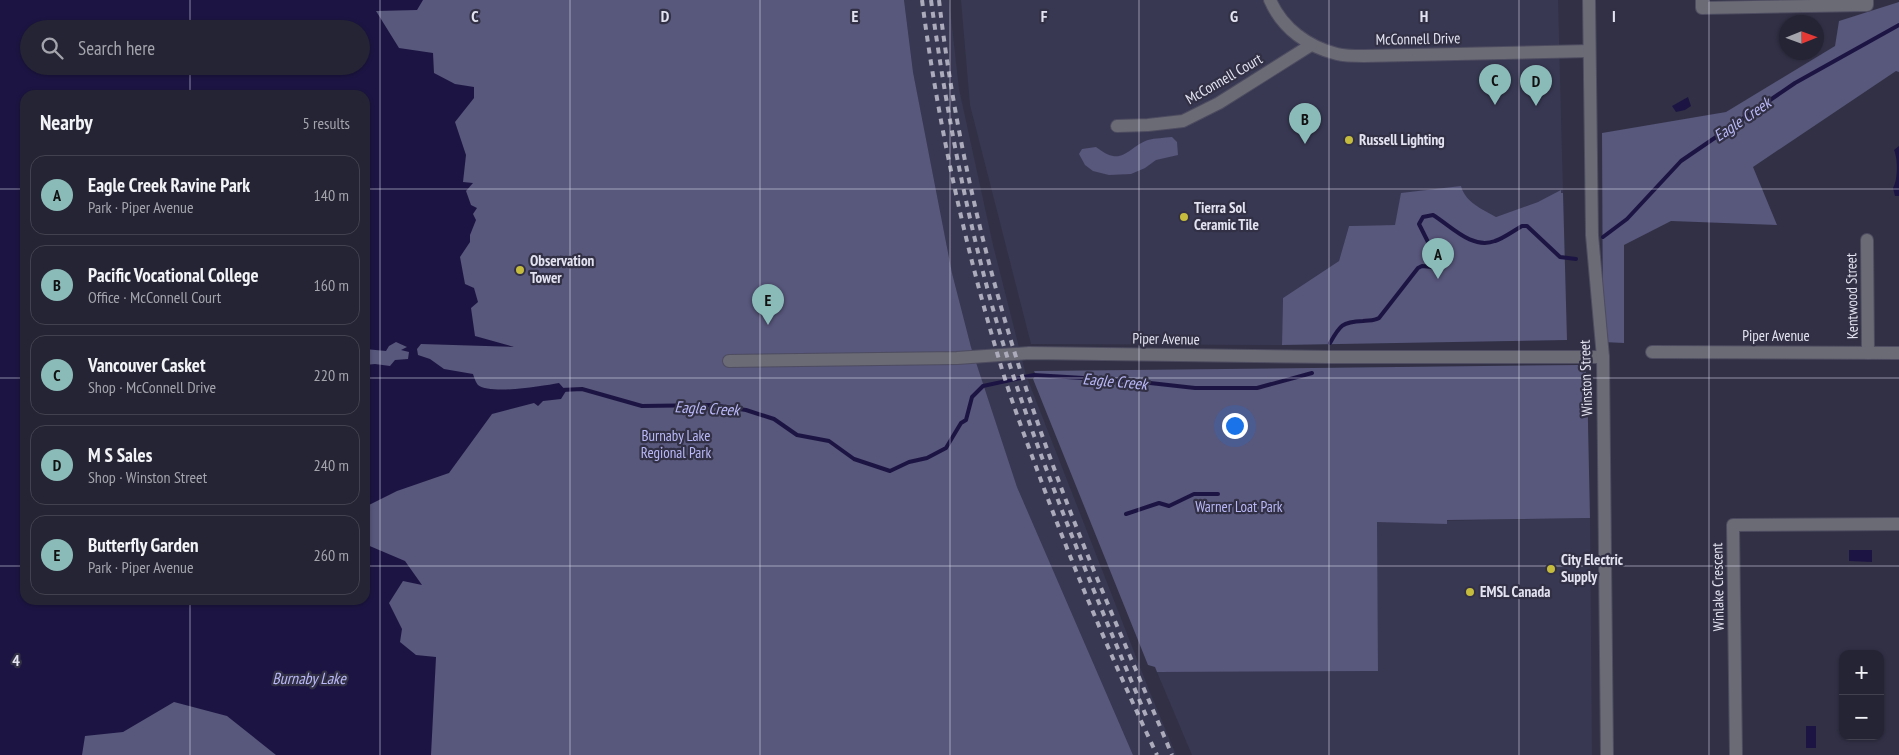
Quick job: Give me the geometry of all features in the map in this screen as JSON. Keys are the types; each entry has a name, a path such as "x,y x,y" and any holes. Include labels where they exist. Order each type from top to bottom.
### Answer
{"street":[{"name":"McConnell Drive","path":"1270,0 1285,24 1311,45 1338,55 1589,51"},
{"name":"Winston Street","path":"1589,0 1592,235 1603,356 1607,755"},
{"path":"1702,0 1702,8 1867,3"},
{"name":"McConnell Court","path":"1117,126 1148,125 1183,120 1219,103 1311,45"},
{"name":"Kentwood Street","path":"1867,240 1868,353"},
{"name":"Piper Avenue","path":"1652,352 1899,353"},
{"name":"Piper Avenue","path":"729,361 957,358 1029,353 1341,357 1603,356"},
{"name":"Winlake Crescent","path":"1736,755 1733,525 1899,524"}],"shaded area":[{"path":"904,0 949,0 959,89 993,245 1026,375 1176,755 1133,755 1017,487 971,347 952,273 913,72"},
{"path":"961,0 1558,0 1563,193 1496,217 1465,200 1395,225 1349,226 1339,261 1283,298 1282,345 1031,344 970,105"},
{"path":"1590,518 1592,755 1192,755 1157,672 1378,671 1376,522"}],"green space":[{"name":"Burnaby Lake Regional Park","path":"0,0 904,0 913,72 952,273 971,347 1017,487 1133,755 0,755"},
{"path":"1899,2 1899,72 1896,71 1753,167 1777,225 1671,221 1624,245 1624,343 1603,342 1602,133 1726,112 1812,60 1824,60 1824,53 1835,46 1839,21"},
{"path":"1172,137 1177,142 1178,155 1156,160 1145,168 1131,174 1109,175 1093,171 1085,165 1079,154 1082,149 1096,147 1112,156 1119,156 1148,140"},
{"path":"1461,186 1470,201 1496,217 1538,202 1561,190 1561,193 1563,193 1567,340 1282,345 1283,298 1339,261 1349,226 1395,225 1401,193"},
{"name":"Warner Loat Park","path":"1579,365 1585,369 1587,376 1590,518 1447,520 1447,524 1377,522 1378,671 1157,672 1155,667 1148,665 1033,379 1036,375 1034,371"}],"water":[{"name":"Burnaby Lake","path":"0,0 423,0 417,10 376,11 399,48 433,53 434,73 455,84 474,87 474,98 455,122 466,155 463,182 473,183 466,191 471,205 477,208 473,214 476,220 470,235 470,242 460,257 465,284 474,288 478,302 471,308 475,336 514,347 421,344 417,349 418,355 430,359 444,369 473,374 478,385 485,388 505,390 559,383 566,391 561,399 543,401 538,406 534,403 492,414 449,473 397,491 370,504 370,364 390,366 395,360 408,359 409,352 401,350 407,347 396,342 389,346 386,351 370,349 370,90 20,90 20,605 370,605 370,546 405,561 422,585 403,581 389,603 402,629 400,642 416,655 436,657 431,755 276,755 227,716 174,702 123,732 85,736 82,755 0,755"},
{"path":"1688,97 1691,106 1676,112 1672,106"},
{"path":"1899,146 1899,196 1895,196 1893,188 1897,175 1897,164 1894,150"},
{"path":"1849,550 1872,550 1872,562 1849,561"},
{"path":"1806,726 1816,726 1816,748 1806,748"}],"waterway":[{"name":"Eagle Creek","path":"1603,237 1627,219 1681,161 1795,83 1899,25"},
{"name":"Eagle Creek","path":"1330,343 1342,326 1356,321 1379,318 1418,268 1422,266 1432,267 1435,264 1434,254 1419,224 1423,217 1433,215 1462,236 1470,240 1486,243 1495,241 1522,226 1527,226 1560,257 1576,259"},
{"name":"Eagle Creek","path":"561,390 582,389 642,406 712,405 746,410 774,419 797,435 829,441 854,459 890,471 909,462 927,458 946,448 961,423 966,420 972,397 983,386 1034,375 1132,381 1195,388 1257,388 1312,373"},
{"path":"1126,514 1159,503 1169,506 1194,494 1218,494"}],"railway":[{"path":"922,0 936,93 964,231 1006,381 1042,483 1082,586 1157,755"},
{"path":"931,0 946,98 965,196 988,292 1002,340 1017,387 1063,512 1147,718"},
{"path":"939,0 947,59 968,175 1013,348 1031,404 1079,534 1172,755"}],"place":[{"name":"Vancouver Casket","path":"1495,105"},
{"name":"M S Sales","path":"1536,106"},
{"name":"Russell Lighting","path":"1349,140"},
{"name":"Pacific Vocational College","path":"1305,144"},
{"name":"Tierra Sol Ceramic Tile","path":"1184,217"},
{"name":"Observation Tower","path":"520,270"},
{"name":"Eagle Creek Ravine Park","path":"1438,279"},
{"name":"Butterfly Garden","path":"768,325"},
{"name":"City Electric Supply","path":"1551,569"},
{"name":"EMSL Canada","path":"1470,592"}]}
